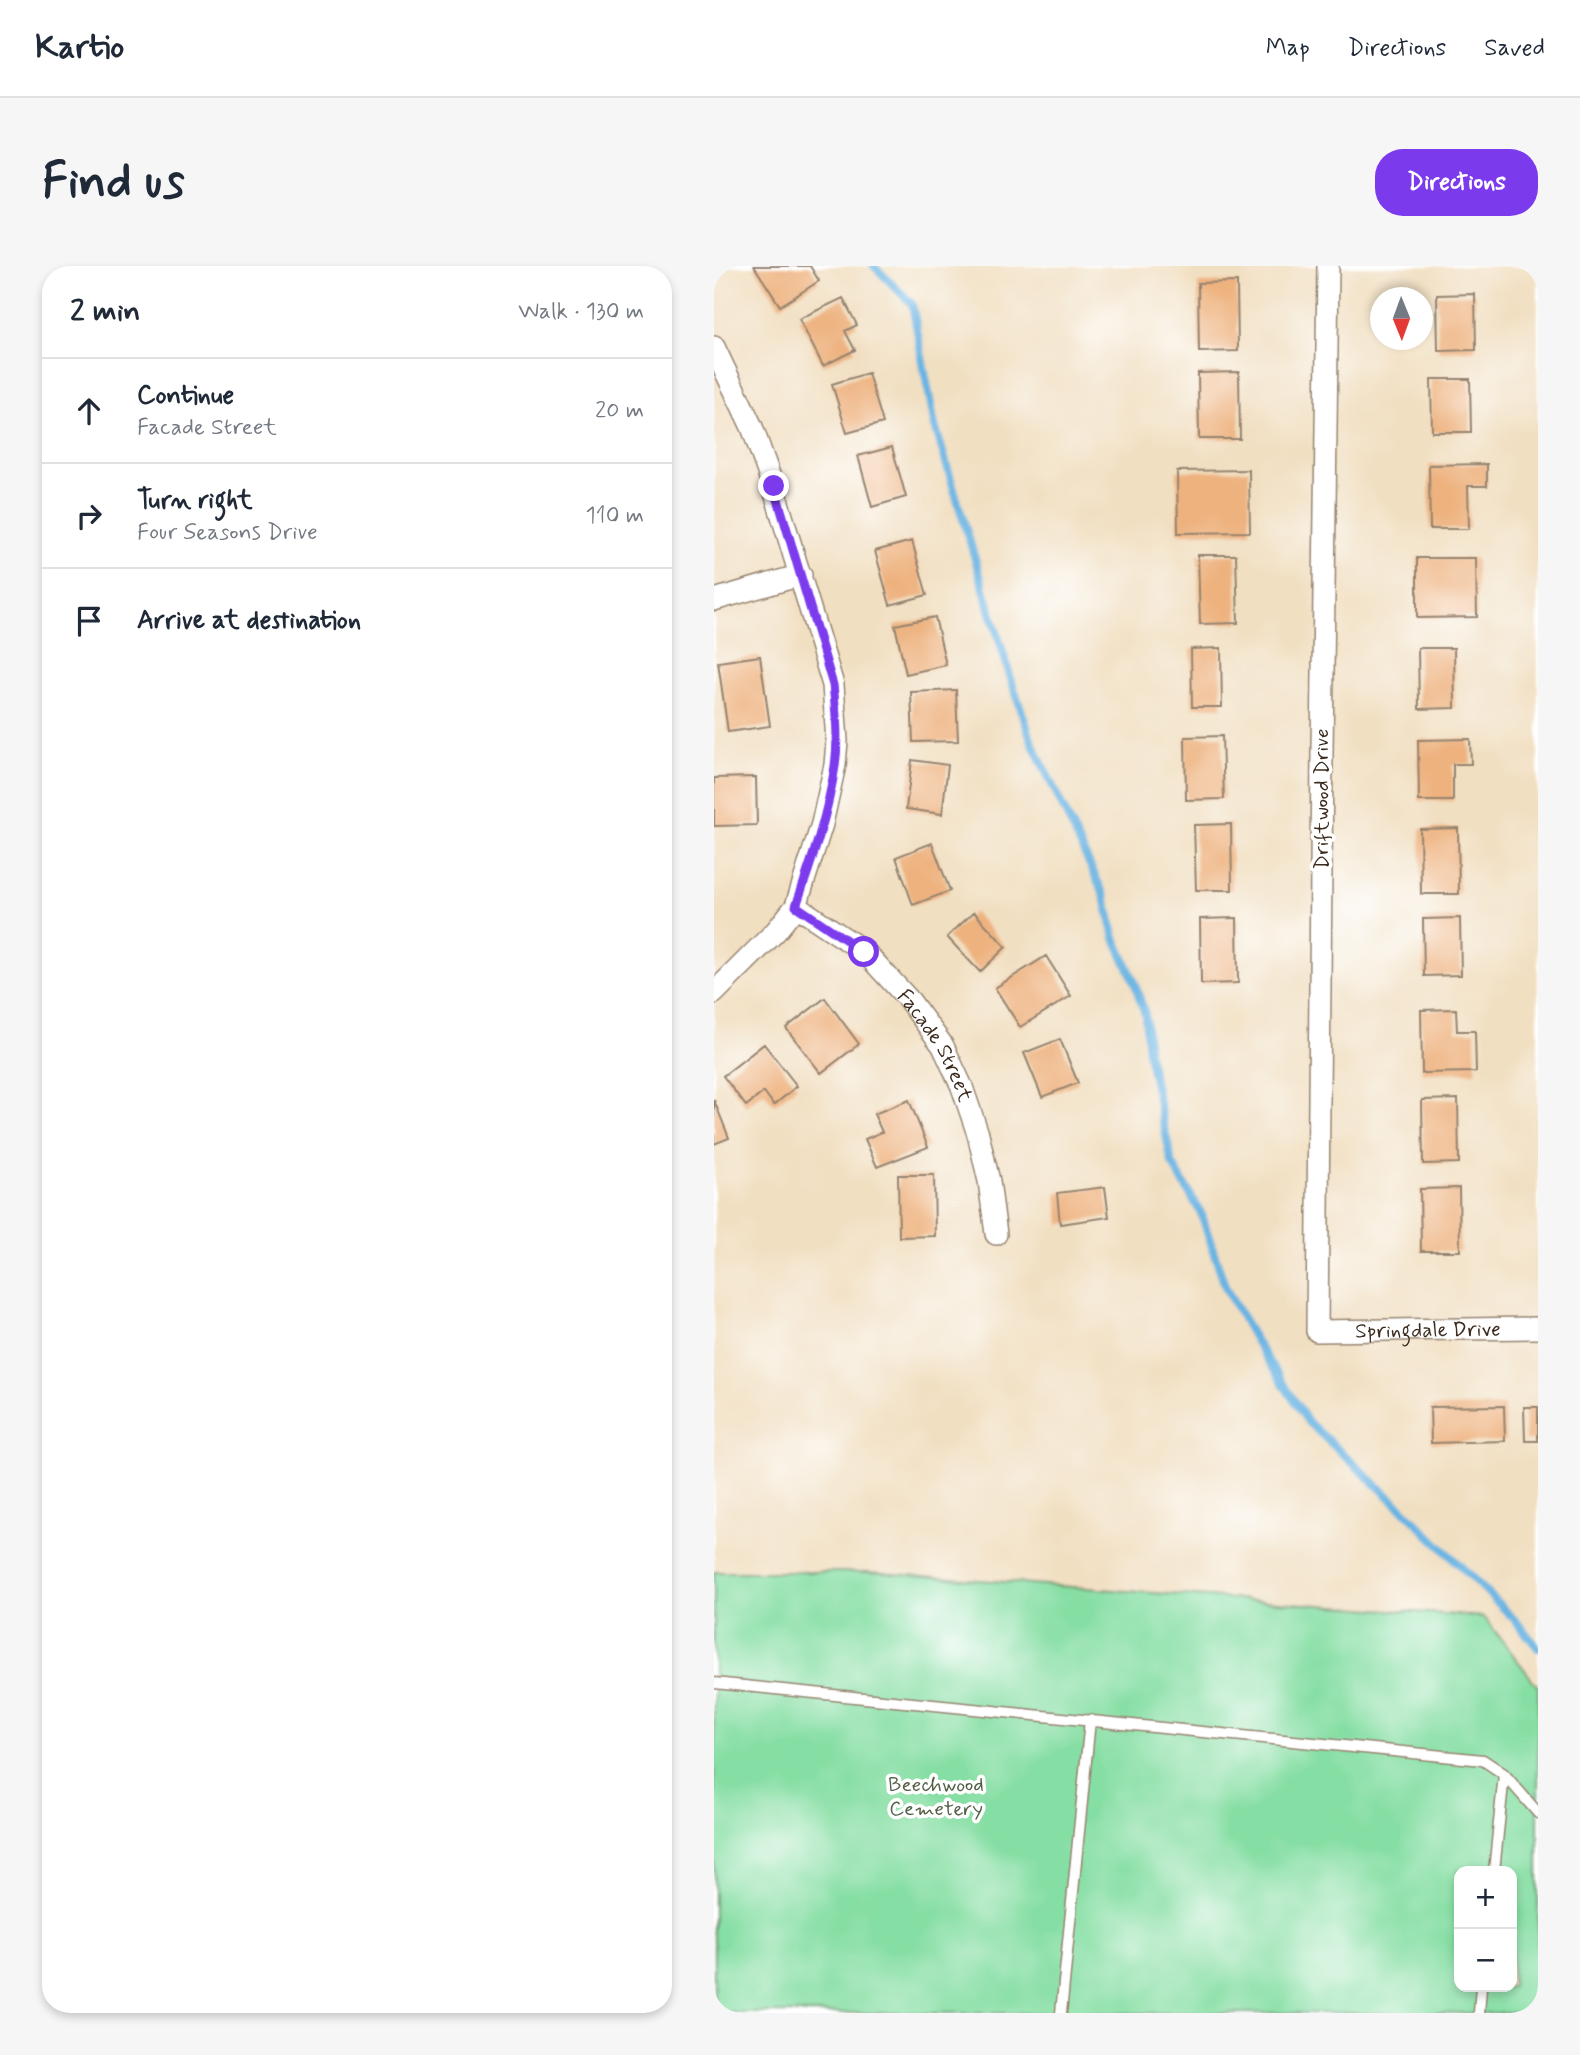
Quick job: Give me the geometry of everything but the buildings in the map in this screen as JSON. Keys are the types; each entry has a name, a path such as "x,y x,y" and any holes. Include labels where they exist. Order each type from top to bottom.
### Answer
{"street":[{"name":"Driftwood Drive","path":"1318,1331 1328,266"},
{"path":"714,347 752,427 774,486 833,685 837,741 835,765 822,824 796,906 776,932 714,993"},
{"path":"714,600 801,575"},
{"name":"Facade Street","path":"796,906 864,952 909,1000 943,1046 962,1087 978,1134 989,1181 996,1234"},
{"name":"Springdale Drive","path":"1318,1331 1538,1328"}],"lane":[{"path":"714,1683 1483,1760 1504,1774 1538,1813"},
{"path":"1061,2013 1090,1720"},
{"path":"1495,1866 1504,1774"},
{"path":"1479,2013 1481,1992"}],"green space":[{"name":"Beechwood Cemetery","path":"714,1572 868,1572 1484,1617 1538,1687 1538,2013 714,2013"}],"waterway":[{"path":"874,266 912,304 935,426 1012,682 1032,742 1105,897 1115,938 1145,1014 1148,1053 1172,1163 1201,1213 1226,1289 1256,1342 1308,1422 1406,1512 1516,1621 1538,1648"}],"route":[{"path":"774,486 833,685 836,712 835,765 822,824 796,906 864,952"}]}
